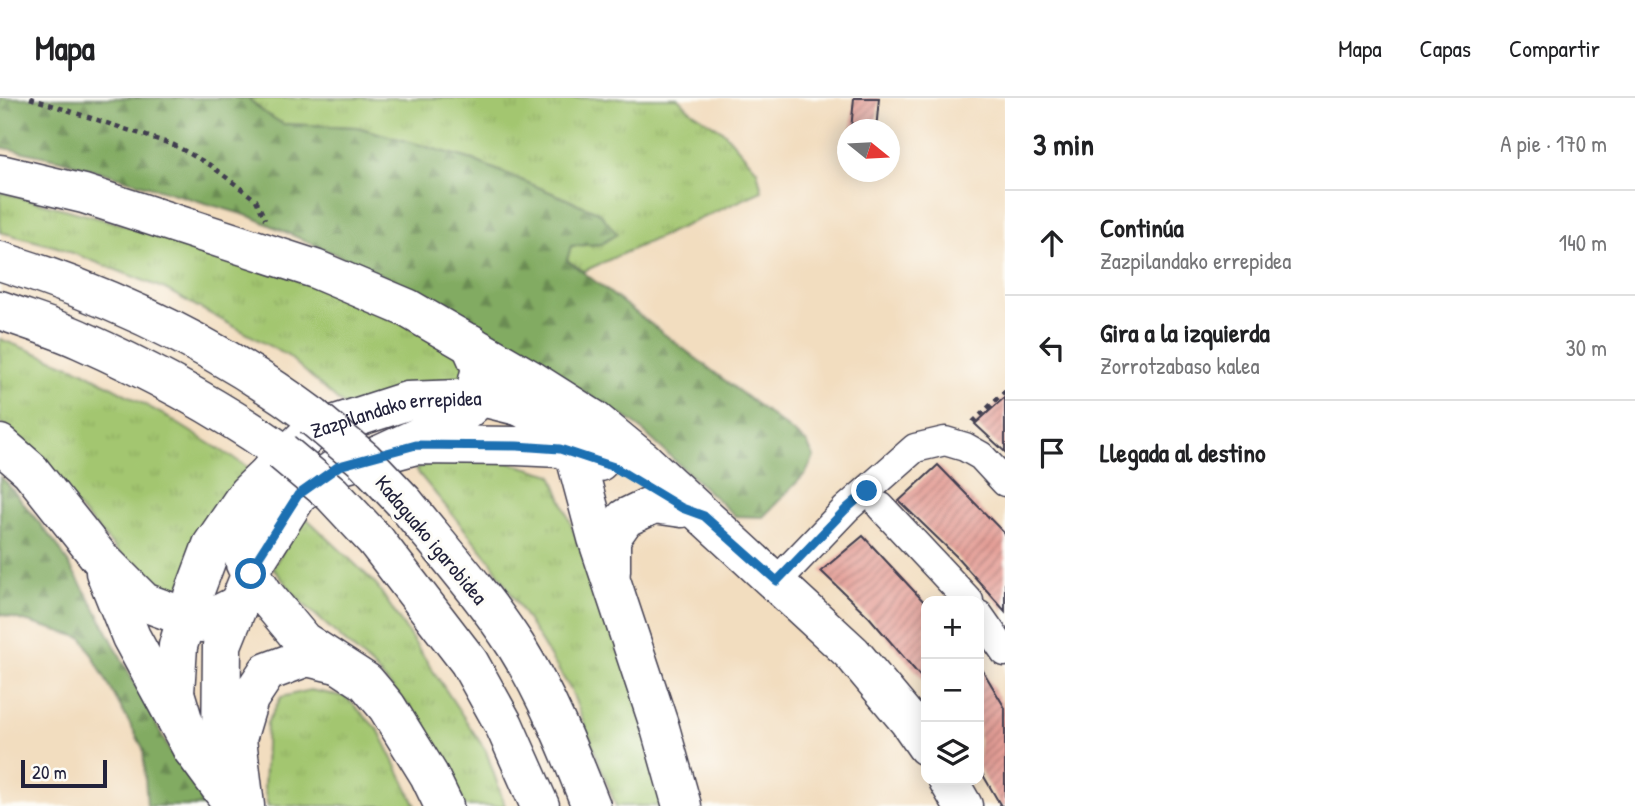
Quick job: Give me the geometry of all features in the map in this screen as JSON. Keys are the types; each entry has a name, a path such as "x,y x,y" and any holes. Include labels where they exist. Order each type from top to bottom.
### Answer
{"main road":[{"path":"0,174 84,194 270,254 315,269 407,308 470,343 593,419 643,460"},
{"name":"Kadaguako igarobidea","path":"0,261 61,280 146,316 218,352 313,417 364,460 404,502 478,594 516,647 572,755 591,806"},
{"name":"Kadaguako igarobidea","path":"0,310 80,339 237,421 276,462 332,495 376,541 469,662 504,725 540,806"},
{"path":"379,455 455,420 472,405 481,368 470,343"},
{"name":"Zazpilandako errepidea","path":"236,803 192,749 175,692 178,646 212,545 247,494 276,462 311,432 407,401 486,398 519,406 570,420 643,460 693,512 777,581 852,653 921,739"},
{"path":"519,406 546,421 567,438 574,452 682,806"},
{"path":"0,444 30,470 99,557 144,602 201,623 245,589"},
{"name":"Zazpilandako errepidea","path":"236,803 221,760 222,645 256,561 298,495 339,466 416,445 560,449 614,467 693,512"},
{"path":"245,589 245,520 276,462"},
{"path":"610,577 611,538 625,518 654,505 693,512"},
{"path":"99,557 131,637 192,749"},
{"path":"245,589 264,594 303,641 366,682 387,707 429,775 444,806"},
{"path":"236,803 237,739 249,699 267,671 307,657 337,664"},
{"path":"951,785 963,806"}],"street":[{"path":"777,581 846,509 915,449 945,441 964,447 981,456 1005,482"},
{"path":"881,507 964,596"},
{"path":"984,622 1005,652"}],"path":[{"path":"30,98 174,145 210,165 256,200 267,224 270,254"},
{"path":"978,415 1005,391"}],"green space":[{"path":"0,98 248,98 283,124 357,127 473,160 600,213 617,234 601,244 571,246 567,260 807,443 814,457 806,473 763,517 735,516 634,423 424,294 252,217 61,160 0,147"},
{"path":"248,98 678,98 690,110 724,132 757,170 762,191 584,271 567,260 571,246 601,244 600,213 473,160 357,127 283,124"},
{"path":"0,192 215,249 365,302 462,357 467,388 344,406 288,356 165,289 57,247 0,232"},
{"path":"0,339 83,371 164,415 251,469 174,595 148,585 0,423"},
{"path":"452,455 507,462 552,475 628,671 668,806 616,806 571,690 490,560 415,469"},
{"path":"0,477 58,546 94,606 171,753 209,806 147,806 143,748 83,638 0,614"},
{"path":"303,515 375,583 486,751 505,806 465,806 424,722 372,666 299,600 273,568"},
{"path":"310,690 346,697 379,731 416,806 268,806 264,788 267,723 281,697"}],"building":[{"path":"854,98 879,98 877,119 852,119"},
{"path":"1005,397 1005,452 975,424"},
{"path":"938,465 1005,534 1005,611 956,556 899,501"},
{"path":"863,536 921,599 921,677 869,617 821,571"},
{"path":"984,672 1005,708 1005,806 1001,806 984,777"}],"route":[{"path":"251,574 256,561 298,495 339,466 416,445 560,449 614,467 682,508 704,516 777,581 846,509 867,491"}]}
